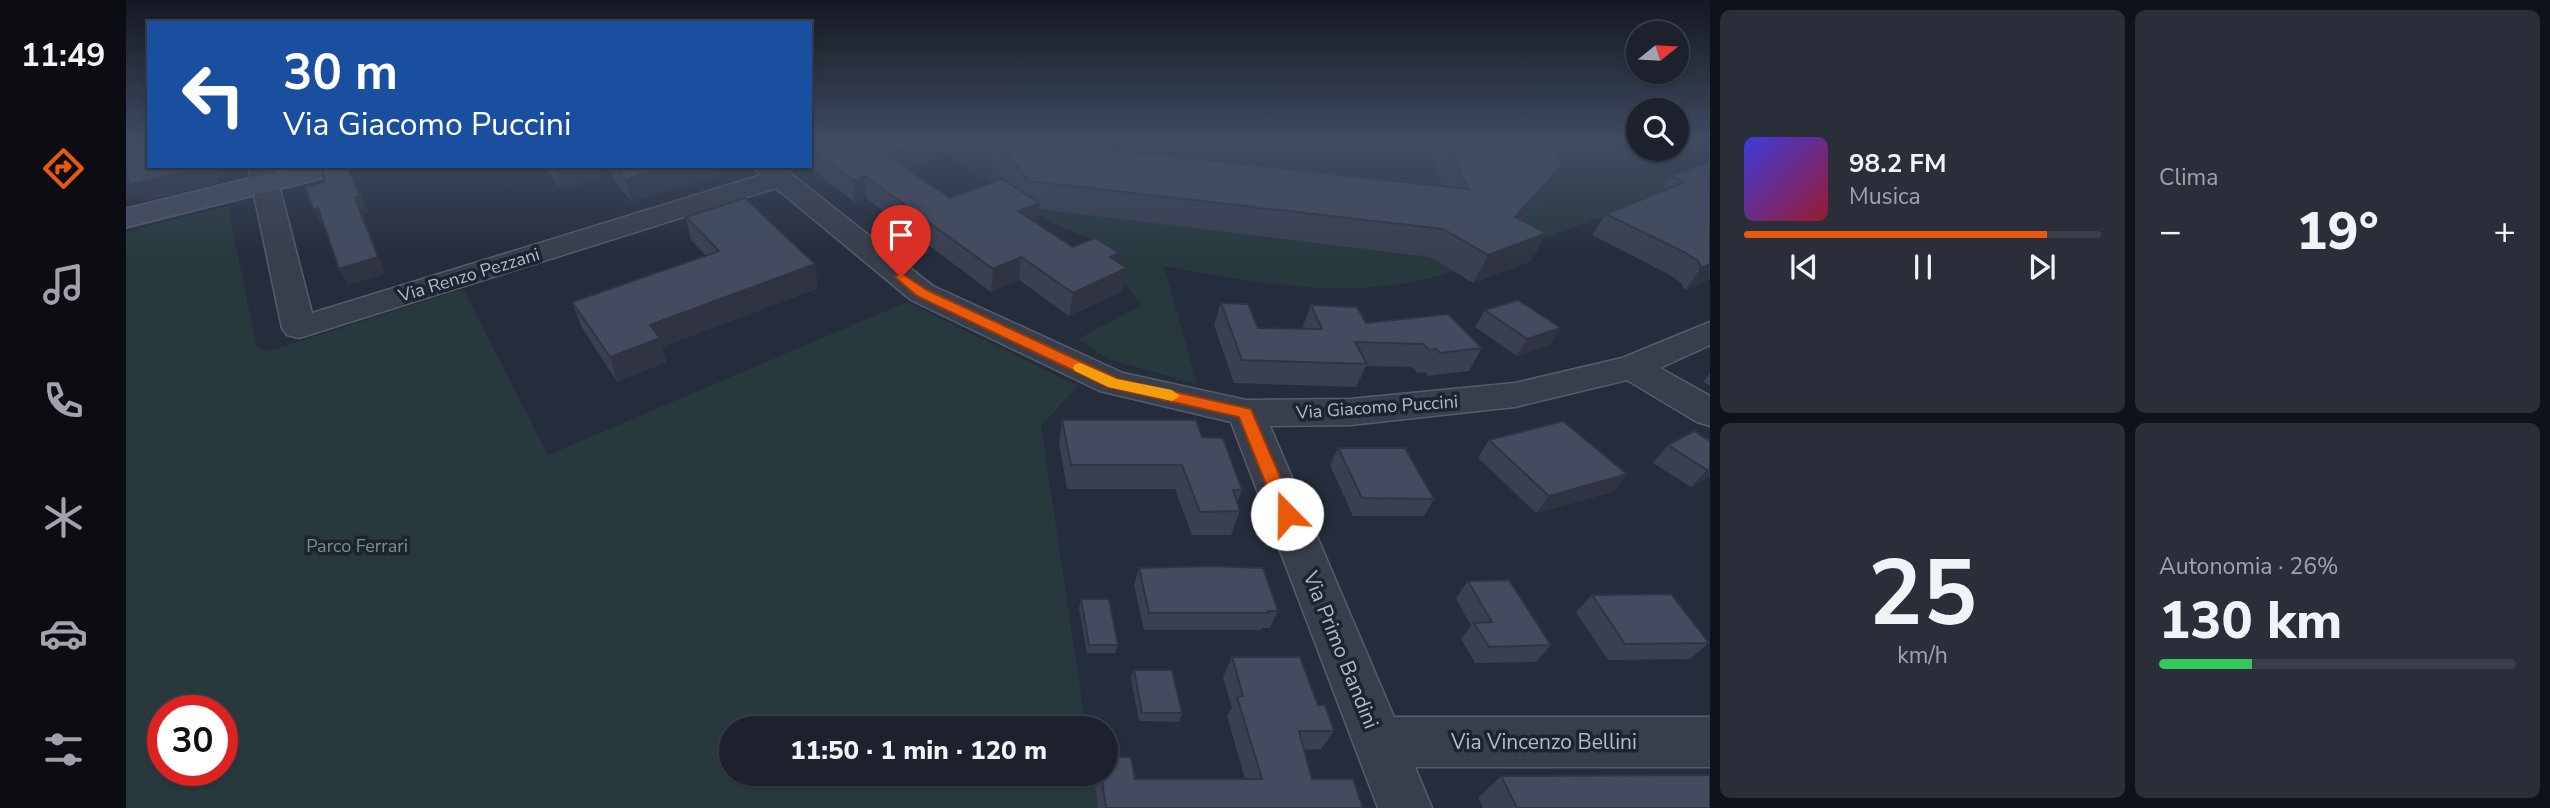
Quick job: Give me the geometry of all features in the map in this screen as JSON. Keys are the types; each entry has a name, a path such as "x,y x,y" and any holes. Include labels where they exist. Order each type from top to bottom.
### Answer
{"main road":[{"path":"126,218 251,179"}],"street":[{"name":"Via Renzo Pezzani","path":"264,179 299,328 753,179"},
{"name":"Via Giacomo Puccini","path":"781,179 922,293 1113,383 1246,413 1350,412 1515,395 1632,367 1710,332"},
{"path":"1632,367 1710,413"},
{"name":"Via Primo Bandini","path":"1246,413 1405,808"},
{"name":"Via Vincenzo Bellini","path":"1379,743 1710,742"}],"green space":[{"path":"984,179 1689,179 1697,182 1463,268 1401,284 1341,288 1282,285 1164,266 1197,384 1108,359 1078,339 1142,305 1107,262 1112,248 1055,224"},
{"name":"Parco Ferrari","path":"228,206 256,345 266,352 463,289 548,455 907,302 1078,386 1041,426 1084,716 719,716 719,786 1095,786 1098,808 126,808 126,232"}],"building":[{"path":"126,179 154,179 128,185 128,179"},
{"path":"324,179 353,179 360,196 355,198 378,257 339,269 318,208 313,209 305,187 325,182"},
{"path":"869,179 921,179 950,198 1002,179 1040,203 1018,211 1073,247 1095,238 1120,253 1110,257 1127,268 1073,293 1021,257 993,269"},
{"path":"1027,179 1375,179 1468,189 1463,179 1550,179 1515,217 1547,233 1488,255 1443,229"},
{"path":"1677,179 1710,179 1710,264 1701,268 1698,261 1684,252 1606,214 1685,182"},
{"path":"745,198 815,264 650,325 660,338 610,357 572,302 719,251 686,217"},
{"path":"1518,300 1561,328 1527,339 1485,310"},
{"path":"1221,303 1248,304 1258,328 1322,329 1311,305 1357,307 1366,323 1448,314 1482,348 1440,353 1437,349 1429,350 1423,344 1355,342 1367,364 1242,360"},
{"path":"1062,420 1196,420 1202,437 1223,438 1242,490 1233,490 1240,511 1200,512 1182,465 1071,465"},
{"path":"1563,421 1627,474 1549,496 1489,440"},
{"path":"1694,431 1710,441 1710,468 1707,470 1668,445"},
{"path":"1338,448 1405,448 1434,499 1362,498"},
{"path":"1139,568 1263,568 1278,611 1149,613"},
{"path":"1509,580 1551,645 1489,647 1474,623 1492,622 1468,581"},
{"path":"1671,594 1709,643 1625,644 1592,595"},
{"path":"1081,599 1109,599 1118,645 1089,645"},
{"path":"1232,657 1300,657 1318,705 1325,705 1334,731 1299,731 1312,779 1353,779 1363,808 1106,808 1103,786 1118,786 1118,757 1131,757 1135,779 1262,779 1237,697 1243,696"},
{"path":"1134,670 1172,670 1182,713 1142,713"},
{"path":"1710,775 1710,808 1517,808 1501,776"}],"slow traffic":[{"path":"1080,368 1113,383 1172,396"}],"route":[{"path":"901,277 922,293 1113,383 1246,413 1287,514"}]}
